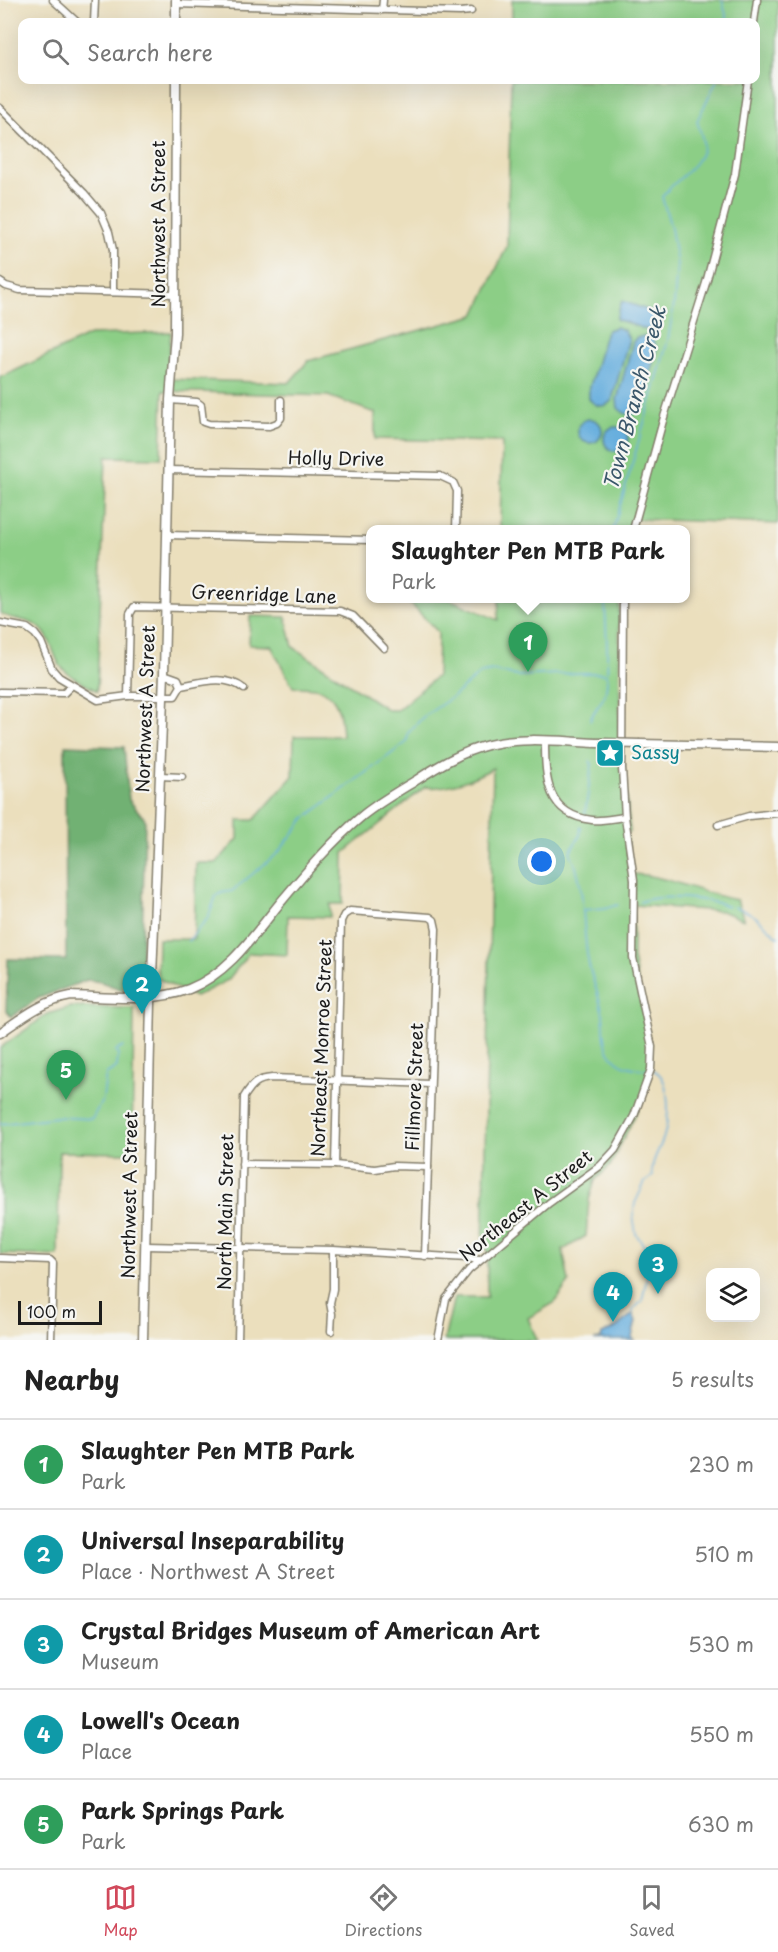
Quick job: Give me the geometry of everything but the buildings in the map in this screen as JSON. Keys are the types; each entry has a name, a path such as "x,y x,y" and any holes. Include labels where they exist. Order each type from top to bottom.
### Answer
{"street":[{"path":"52,0 72,18"},
{"path":"94,18 95,0"},
{"path":"382,10 383,0"},
{"path":"755,18 757,0"},
{"path":"176,18 176,2 382,10 460,12 471,10"},
{"name":"Northwest A Street","path":"142,1340 164,674 170,400 175,333 176,84"},
{"path":"634,525 661,427 706,283 735,174 747,84"},
{"path":"0,108 101,213 113,250 113,292"},
{"path":"0,282 20,290 175,294"},
{"path":"170,400 197,402 201,405 203,422 209,424 269,426 277,423 281,418 281,400"},
{"name":"Holly Drive","path":"168,470 440,476 453,482 457,491 456,525"},
{"path":"167,535 366,540"},
{"name":"Northeast A Street","path":"438,1340 446,1299 456,1284 479,1260 608,1158 624,1136 634,1116 650,1073 652,1047 633,958 634,880 625,817 622,768 623,603"},
{"name":"Greenridge Lane","path":"128,696 131,611 134,607 340,611 353,615 384,648"},
{"path":"0,623 27,628 35,634 41,642 52,669 71,686 98,700 128,696 175,696 181,686 212,680 234,681 244,689"},
{"path":"164,674 178,679 181,686"},
{"path":"0,692 64,693 71,686"},
{"path":"546,742 545,774 549,787 560,805 578,817 592,820 625,817"},
{"path":"0,1033 36,1008 57,999 71,996 152,997 189,989 216,975 250,940 320,856 363,815 438,766 466,751 500,743 546,742 778,747"},
{"path":"160,776 182,777"},
{"path":"718,825 749,816 778,813"},
{"name":"Northeast Monroe Street","path":"242,1164 335,1165 341,921 344,915 350,911 389,913 430,917 434,920"},
{"name":"Fillmore Street","path":"425,1256 436,929 434,920"},
{"name":"North Main Street","path":"238,1340 244,1097 250,1086 260,1079 338,1080"},
{"path":"338,1080 430,1084"},
{"path":"335,1165 375,1168 428,1167"},
{"path":"146,1246 333,1250 479,1260"},
{"path":"331,1331 333,1250"},
{"path":"0,1258 50,1260 53,1263 51,1340"}],"green space":[{"path":"512,0 778,0 778,524 633,519 631,525 500,525 502,442 375,439 375,413 328,396 163,391 161,458 106,457 97,691 76,679 62,668 49,640 39,627 0,613 0,376 90,335 171,332 167,379 289,383 308,361 475,315 507,246 511,84 760,84 760,18 512,18"},
{"path":"409,603 458,603 498,620 499,603 619,603 620,725 630,832 624,833 627,837 631,874 671,881 737,900 744,920 721,911 633,905 633,958 651,1054 644,1097 610,1166 595,1180 589,1200 586,1236 563,1250 569,1282 554,1303 528,1318 537,1340 444,1340 454,1297 487,1297 487,1248 483,1248 493,768 451,785 425,787 344,853 343,904 330,904 330,917 288,916 287,955 249,953 228,980 195,997 157,978 158,939 194,939 196,863 216,863 238,839 238,820 254,820 293,776 294,736 342,736 338,710 333,698 315,688 293,687 271,646 249,645 250,616 286,617 293,647 388,710 397,710 437,676 438,632"},
{"path":"65,745 124,747 129,800 145,819 141,990 120,989 87,980 39,998 11,1017 6,1010 8,959 66,960"},
{"path":"70,1007 134,1008 132,1153 59,1152 58,1256 0,1254 0,1048 48,1014"}],"water":[{"path":"622,301 662,315 656,333 616,319"},
{"path":"616,327 624,330 629,339 612,400 600,406 589,399 589,390 605,334"},
{"path":"644,336 652,338 657,348 640,409 635,414 629,415 618,408 617,399 633,342 636,338"},
{"path":"590,419 595,420 601,426 601,436 595,442 590,443 585,442 579,436 578,431 579,426 585,420"},
{"path":"616,427 621,428 627,434 627,444 621,450 616,451 611,450 605,444 604,439 605,434 611,428"},
{"path":"633,1314 636,1321 632,1337 634,1340 594,1340 601,1339 602,1334 612,1330"}],"waterway":[{"name":"Town Branch Creek","path":"722,0 727,18"},
{"name":"Town Branch Creek","path":"614,525 668,340 674,304 677,264 671,228 662,197 693,166 702,152 703,141 697,121 715,84"},
{"name":"Town Branch Creek","path":"590,721 606,689 605,603"},
{"path":"188,941 208,918 216,896 232,891 278,853 305,818 407,742 408,733 423,717 481,673 493,671 517,676 580,673 607,675"},
{"name":"Town Branch Creek","path":"585,814 592,764 590,761"},
{"name":"Town Branch Creek","path":"581,827 580,835 570,852 579,879 587,951 602,1009 605,1040 612,1056 620,1063 648,1070"},
{"path":"640,902 671,897 708,901 728,906"},
{"path":"583,910 618,905"},
{"path":"734,907 753,915 778,937"},
{"path":"0,1124 57,1117 92,1119 103,1099 106,1074 117,1067 116,1051 123,1047"},
{"name":"Town Branch Creek","path":"633,1313 642,1301 648,1272 647,1250 636,1234 633,1215 635,1203 645,1182 653,1176 653,1166 667,1120 666,1089 659,1074 653,1070"}],"place":[{"name":"Slaughter Pen MTB Park","path":"528,672"},
{"name":"Sassy","path":"610,753"},
{"name":"Universal Inseparability","path":"142,1014"},
{"name":"Park Springs Park","path":"66,1100"},
{"name":"Crystal Bridges Museum of American Art","path":"658,1294"},
{"name":"Lowell's Ocean","path":"613,1322"}]}
